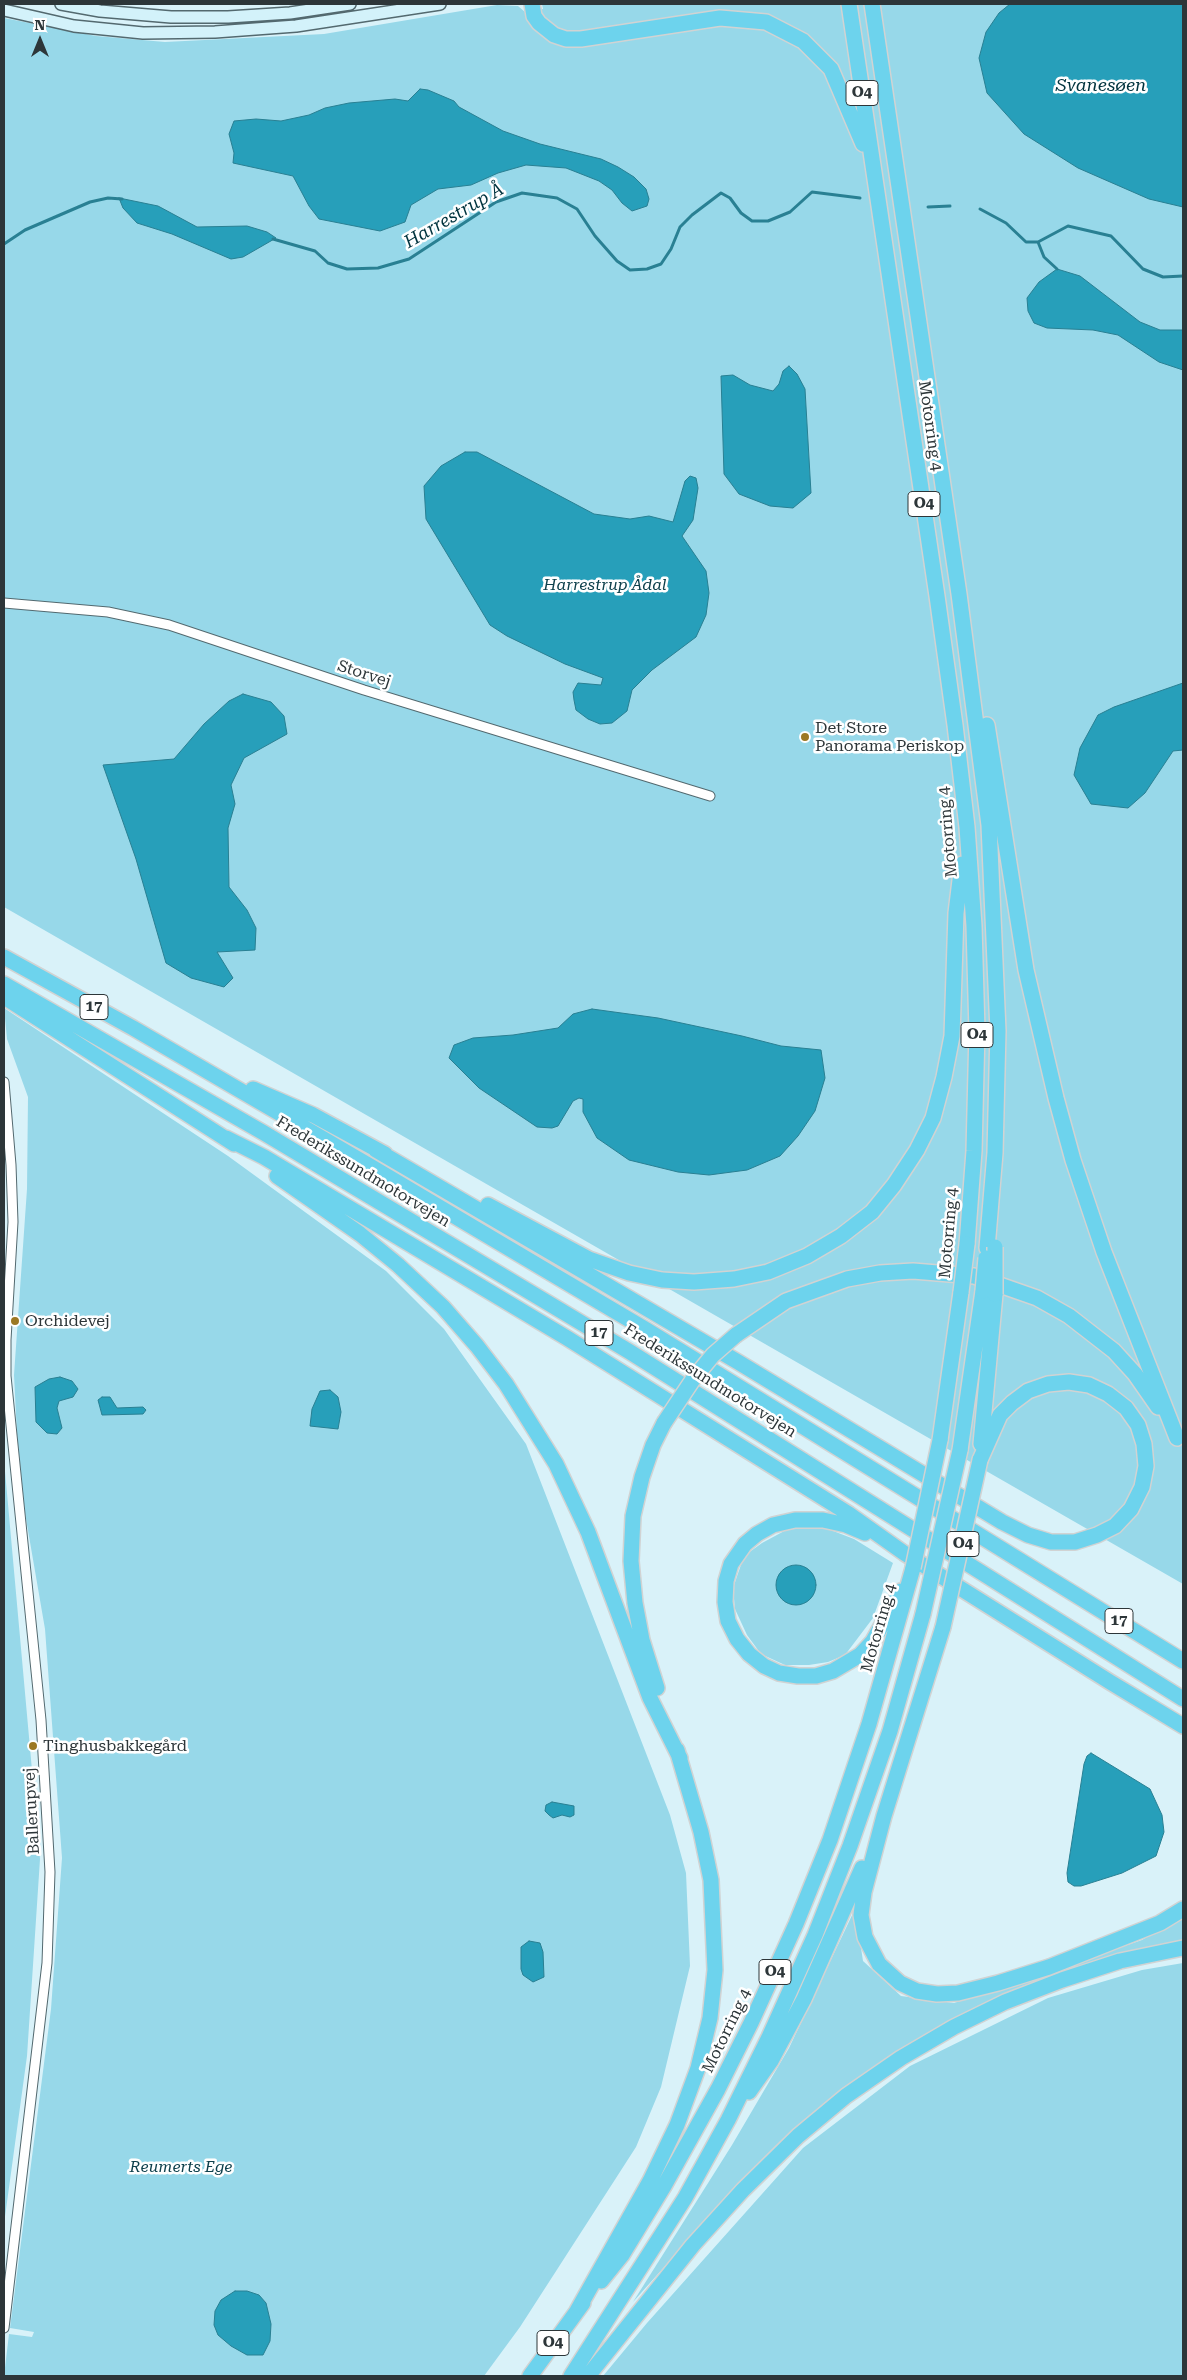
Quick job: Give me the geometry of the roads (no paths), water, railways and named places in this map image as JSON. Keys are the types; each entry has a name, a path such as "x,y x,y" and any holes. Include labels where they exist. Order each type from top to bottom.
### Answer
{"highway":[{"name":"O4","path":"532,4 534,16 538,24 554,35 566,38 581,39 720,18 766,22 804,41 832,70 859,131 876,181"},
{"name":"Motorring 4","path":"530,2376 577,2310 622,2255 664,2186 718,2089 751,2023 796,1924 830,1840 870,1724 901,1600 913,1568 940,1440 962,1292 974,1151 977,1031 974,926 967,827 937,596 849,4"},
{"name":"Motorring 4","path":"571,2376 685,2198 728,2120 815,1935 846,1855 890,1730 923,1614 960,1450 989,1293 990,1218 998,1031 995,924 989,825 959,594 872,4"},
{"path":"959,594 982,690 1026,970 1051,1079 1073,1160 1104,1252 1180,1443"},
{"path":"376,1150 425,1171 589,1259 629,1273 662,1280 694,1282 734,1279 768,1272 807,1256 841,1236 872,1212 904,1171 917,1150 932,1118 944,1076 952,1036 956,914 967,827"},
{"name":"Frederikssundmotorvejen","path":"4,957 183,1058 636,1324 1183,1661"},
{"name":"Frederikssundmotorvejen","path":"4,984 264,1133 630,1352 1183,1699"},
{"path":"4,998 226,1138 360,1234 398,1265 443,1307 478,1346 506,1384 556,1464 588,1532 650,1698 680,1758"},
{"path":"183,1058 313,1115 376,1150 729,1357 1002,1522 1028,1535 1051,1542 1075,1542 1097,1535 1115,1526 1131,1509 1142,1487 1146,1466 1144,1444 1138,1425 1126,1408 1108,1394 1089,1385 1069,1382 1048,1384 1028,1391 1012,1403 1000,1415 980,1460"},
{"path":"226,1138 264,1157 567,1338 850,1514 904,1553 1183,1726"},
{"path":"577,2310 650,2181 677,2125 698,2068 710,2018 715,1970 715,1924 712,1880 699,1823 642,1640 635,1602 631,1561 633,1516 642,1477 653,1445 664,1423 694,1378 713,1355 736,1335 786,1302 847,1279 880,1273 912,1271 974,1276 1037,1298 1069,1316 1091,1332 1114,1351 1135,1374 1180,1443"},
{"path":"980,1460 989,1293"},
{"name":"O4","path":"884,1816 942,1627 980,1460"},
{"path":"901,1600 873,1641 860,1655 833,1671 816,1676 798,1676 778,1672 764,1666 749,1654 737,1640 728,1621 725,1602 726,1582 731,1564 745,1544 757,1534 773,1525 795,1520 823,1520 846,1525 904,1553"},
{"path":"1110,1682 1183,1736"},
{"path":"728,2120 771,2061 804,1999 884,1816"},
{"path":"884,1816 864,1892 863,1926 868,1947 879,1964 900,1983 917,1991 948,1994 998,1984 1120,1940 1160,1923 1183,1909"},
{"path":"588,2376 693,2245 736,2197 798,2136 846,2096 908,2054 954,2027 1004,2002 1120,1961 1183,1948"}],"street":[{"path":"61,4 100,11 171,17 228,17 290,13 350,4"},
{"path":"4,10 74,26 143,33 216,32 296,26 440,4"},
{"name":"Storvej","path":"4,603 108,612 170,624 364,690 710,796"},
{"name":"Ballerupvej","path":"4,1082 11,1165 13,1222 5,1340 9,1416 41,1720 50,1872 46,1963 4,2328"}],"water":[{"name":"Svanesøen","path":"1010,4 1183,4 1183,207 1149,199 1078,168 1024,134 987,93 979,58 986,32 999,13"},
{"path":"420,89 428,90 454,101 459,107 503,131 540,144 601,159 618,167 634,177 646,189 649,199 647,206 632,211 622,203 612,190 599,181 566,168 526,165 498,173 471,185 438,189 411,205 405,222 380,231 319,219 309,206 293,176 233,163 234,153 229,134 234,121 256,119 281,121 349,103 395,99 408,101"},
{"path":"119,198 158,206 197,227 247,226 267,232 276,238 243,257 231,259 172,234 137,223 123,208"},
{"path":"1057,269 1080,276 1140,322 1160,330 1183,330 1183,370 1159,362 1118,335 1093,330 1047,328 1034,323 1028,311 1027,298 1039,282"},
{"path":"789,366 797,374 805,389 811,493 793,508 770,506 739,494 724,474 721,376 733,375 750,385 773,391 779,384 783,371"},
{"path":"465,452 477,452 594,514 630,519 649,516 673,522 685,481 690,476 696,478 698,488 693,520 682,536 706,571 709,593 706,615 696,637 652,670 632,690 627,711 612,723 600,724 588,719 576,710 574,700 573,692 578,683 601,685 603,678 565,664 507,636 490,625 426,519 424,486 441,466"},
{"path":"1183,683 1183,750 1173,751 1145,793 1128,808 1091,804 1074,775 1080,748 1098,715 1114,707"},
{"path":"243,694 271,702 284,716 287,734 244,758 231,785 235,804 228,828 229,887 247,910 256,928 255,950 217,952 233,978 224,987 191,978 166,963 136,859 103,765 174,759 204,724 229,701"},
{"path":"592,1009 658,1018 781,1046 821,1050 825,1078 815,1111 798,1136 780,1156 747,1170 709,1175 678,1172 629,1160 597,1138 583,1112 583,1099 579,1098 573,1101 558,1126 552,1128 537,1127 479,1088 449,1058 454,1045 473,1038 513,1035 558,1028 573,1014"},
{"path":"60,1377 72,1381 78,1389 73,1397 59,1401 57,1408 62,1428 57,1434 47,1433 36,1422 35,1387 49,1379"},
{"path":"330,1390 338,1397 341,1412 338,1429 310,1426 312,1409 320,1391"},
{"path":"102,1397 110,1397 117,1408 143,1407 146,1410 143,1414 102,1415 98,1400"},
{"path":"800,1565 807,1568 813,1574 816,1585 815,1593 807,1602 800,1605 792,1605 785,1602 777,1593 776,1581 779,1574 788,1566"},
{"path":"1091,1753 1150,1789 1162,1815 1164,1832 1156,1856 1122,1873 1081,1886 1074,1886 1068,1882 1067,1873 1084,1764 1087,1756"},
{"path":"552,1802 574,1806 574,1815 570,1817 562,1815 553,1818 545,1811 546,1805"},
{"path":"529,1941 540,1943 543,1952 544,1977 533,1982 523,1975 521,1969 521,1947"},
{"path":"235,2291 247,2291 259,2295 266,2303 271,2324 270,2341 263,2355 247,2355 231,2346 218,2335 214,2325 215,2311 221,2300"}],"waterway":[{"name":"Harrestrup Å","path":"273,239 315,251 328,263 347,269 378,268 409,259 496,202 522,193 557,198 577,209 595,236 617,261 630,270 647,269 661,264 671,249 680,227 692,215 721,193 730,198 741,213 752,221 768,221 790,212 812,192 860,198"},
{"name":"Harrestrup Å","path":"4,244 25,230 90,202 108,198 122,199"},
{"name":"Harrestrup Å","path":"928,207 950,206"},
{"name":"Harrestrup Å","path":"980,209 1006,223 1026,242 1038,242 1068,226 1111,236 1143,269 1163,277 1183,276"},
{"path":"1038,242 1044,257 1057,269"}],"place":[{"name":"Det Store Panorama Periskop","path":"805,737"},
{"name":"Orchidevej","path":"15,1321"},
{"name":"Tinghusbakkegård","path":"33,1746"}],"park label":[{"name":"Harrestrup Ådal","path":"605,585"},
{"name":"Reumerts Ege","path":"181,2167"}]}
